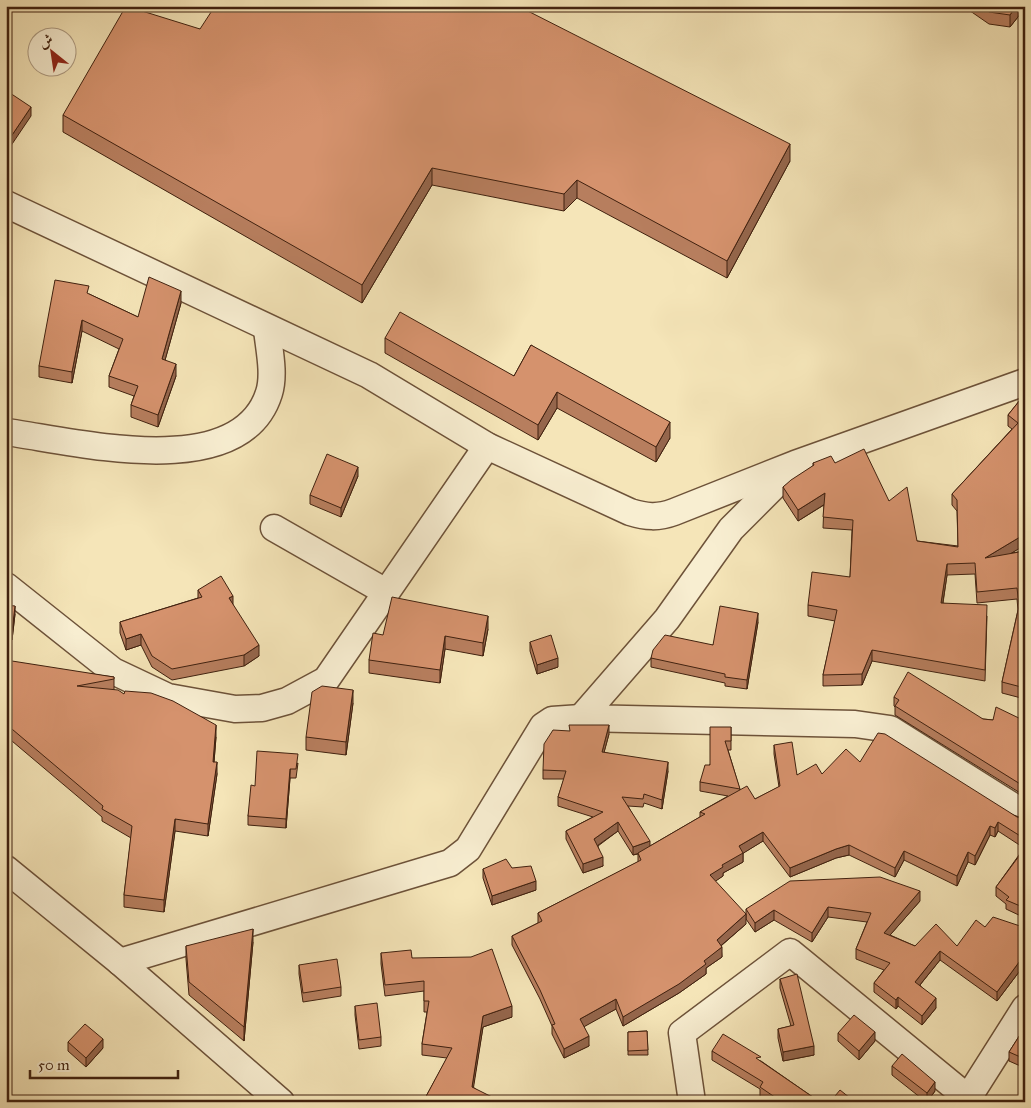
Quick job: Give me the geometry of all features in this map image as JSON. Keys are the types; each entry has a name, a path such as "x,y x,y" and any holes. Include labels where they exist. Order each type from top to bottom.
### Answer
{"street":[{"path":"6,204 267,329 369,375 487,446 630,512 651,517 674,512 795,464 1020,388"},
{"path":"6,432 136,450 170,452 197,448 226,439 246,428 263,408 270,392 271,372 267,329"},
{"path":"6,586 113,671 168,697 235,709 262,708 287,701 326,680 487,446"},
{"path":"581,718 667,619 731,529 795,464"},
{"path":"274,528 386,592"},
{"path":"120,962 450,863 468,849 543,726 552,720 581,718 855,724 890,729 1025,814"},
{"path":"6,869 120,962 281,1102"},
{"path":"693,1101 682,1032 790,952 968,1098 1025,1008"}],"building":[{"path":"126,6 200,29 215,6 518,6 790,144 727,261 577,180 564,194 432,168 362,285 63,115"},
{"path":"981,6 1016,6 1010,15 989,12"},
{"path":"10,93 31,107 6,144 6,98"},
{"path":"149,277 181,291 162,359 176,364 158,415 131,405 138,386 109,376 123,339 82,320 72,372 39,366 55,280 89,286 87,293 138,317"},
{"path":"400,312 514,376 531,345 670,422 656,447 557,392 538,425 385,338"},
{"path":"1024,395 1025,534 985,558 1025,551 1025,688 1002,682 1019,606 1017,588 977,592 975,563 947,564 941,603 987,605 985,670 872,650 862,674 823,675 837,610 808,605 812,572 850,577 853,520 823,517 825,493 798,510 783,487 814,465 813,463 831,456 835,463 864,449 889,501 907,487 917,541 958,547 957,500 952,494 1018,423 1008,415"},
{"path":"327,454 358,467 341,508 310,495"},
{"path":"221,576 233,596 229,598 259,645 244,655 172,669 152,656 141,634 126,639 120,622 202,597 198,590"},
{"path":"392,597 488,616 483,643 445,636 440,670 369,660 373,633 383,635"},
{"path":"6,605 15,606 12,632 6,631"},
{"path":"720,606 758,613 747,680 725,677 725,674 651,658 653,650 665,635 713,645"},
{"path":"551,635 558,658 537,665 530,642"},
{"path":"12,661 114,677 114,679 77,686 118,690 124,694 125,691 151,693 173,701 216,725 213,762 217,762 208,824 175,819 164,900 124,895 132,826 102,809 103,806 6,724 6,663"},
{"path":"908,672 983,719 993,720 996,707 1025,721 1025,787 895,706 899,700 894,697"},
{"path":"322,686 353,690 346,742 306,737 312,692"},
{"path":"569,725 609,725 602,752 668,762 662,800 644,794 643,799 622,797 650,841 633,847 618,822 594,839 603,857 583,864 566,831 603,812 558,797 566,771 543,770 544,744 553,730 570,731"},
{"path":"710,727 731,727 731,741 725,741 740,789 700,782 705,765 710,765"},
{"path":"878,733 885,734 1017,817 1025,819 1025,839 998,822 995,828 990,826 975,856 968,852 957,876 904,851 895,868 849,845 790,868 763,832 739,846 743,853 722,865 723,867 710,875 746,914 717,940 722,947 704,961 706,964 679,984 623,1017 616,999 580,1019 589,1036 564,1049 552,1025 555,1024 540,990 512,936 542,921 538,913 641,860 638,853 705,814 700,812 747,786 755,799 780,786 774,745 792,742 797,775 816,764 822,774 846,749 860,762"},
{"path":"257,751 298,754 296,769 290,769 286,819 248,816 251,785 255,786"},
{"path":"1025,848 1025,908 1006,900 1009,897 996,887"},
{"path":"506,859 512,868 531,866 536,881 492,896 483,869"},
{"path":"880,877 920,891 884,933 915,946 936,924 957,946 976,920 985,927 993,917 1020,926 1025,914 1025,954 997,992 940,951 915,982 936,998 922,1016 898,997 896,1000 874,983 890,963 856,949 871,913 828,907 812,933 774,910 755,923 746,909 790,881"},
{"path":"253,929 244,1027 189,982 186,946"},
{"path":"492,949 512,1006 483,1016 472,1087 492,1097 490,1102 423,1102 452,1048 422,1044 429,1001 424,1001 424,981 385,985 381,953 411,950 412,958 471,957"},
{"path":"337,959 341,987 303,993 299,965"},
{"path":"797,974 814,1046 783,1052 778,1029 794,1025 780,979"},
{"path":"377,1003 381,1037 359,1040 355,1006"},
{"path":"854,1015 875,1032 859,1051 838,1033"},
{"path":"85,1024 103,1039 86,1058 68,1042"},
{"path":"1025,1027 1025,1059 1009,1052"},
{"path":"647,1031 648,1050 628,1051 628,1032"},
{"path":"723,1034 761,1057 756,1058 820,1102 782,1102 760,1087 763,1082 712,1051"},
{"path":"902,1054 935,1082 927,1093 892,1066"},
{"path":"840,1090 855,1102 830,1102"}]}
